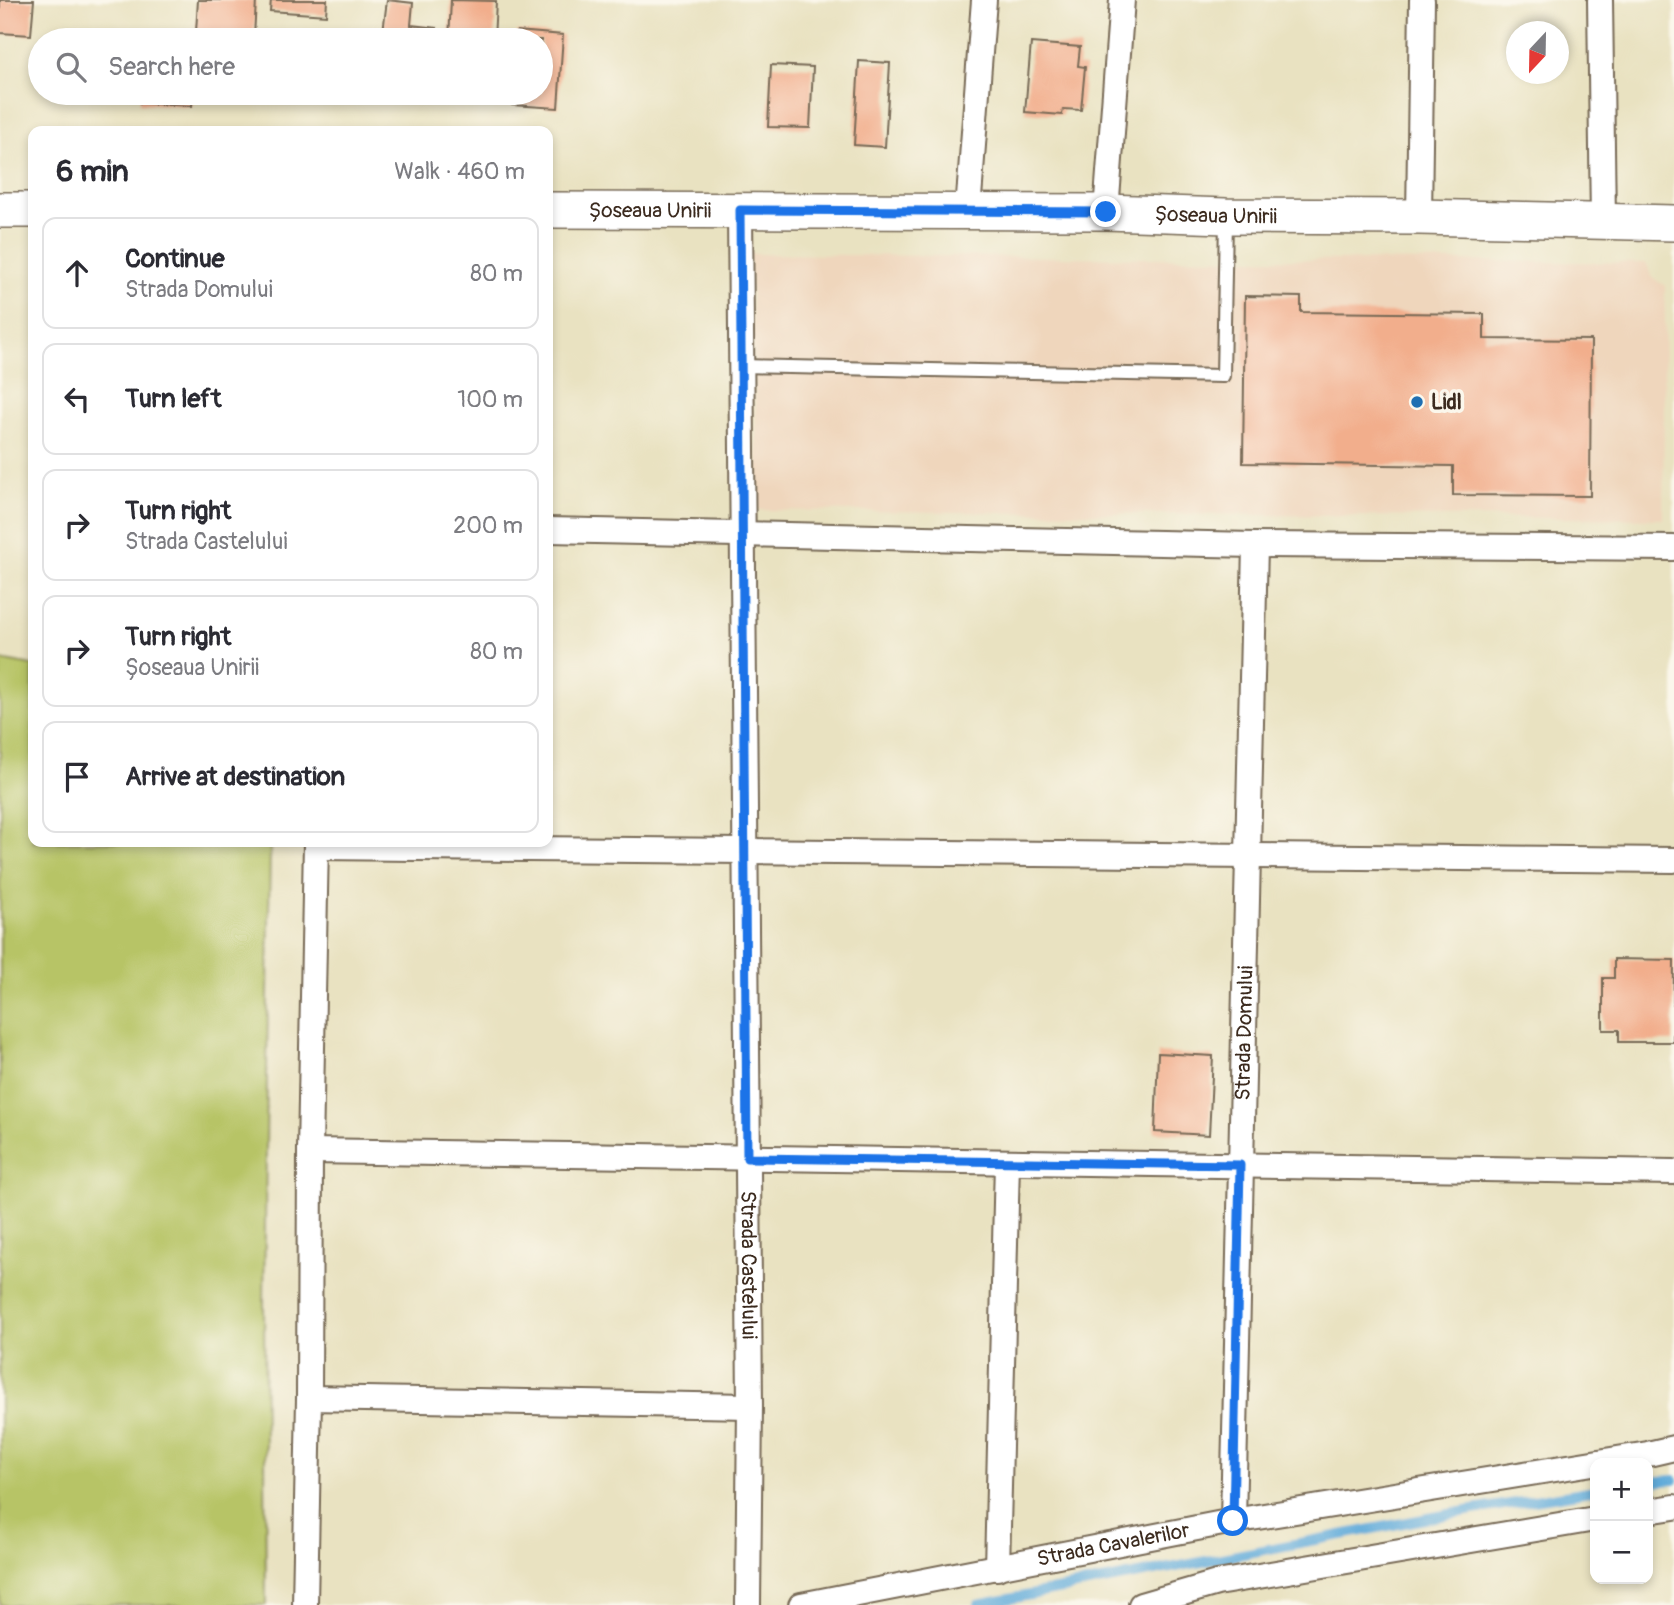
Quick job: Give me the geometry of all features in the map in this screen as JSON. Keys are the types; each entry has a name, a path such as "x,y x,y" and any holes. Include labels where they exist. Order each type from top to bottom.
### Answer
{"main road":[{"path":"0,210 28,210"},
{"name":"Șoseaua Unirii","path":"553,210 1106,212 1674,223"}],"street":[{"path":"968,211 984,0"},
{"path":"1106,212 1122,0"},
{"path":"1419,217 1422,0"},
{"path":"1600,0 1603,221"},
{"name":"Strada Castelului","path":"740,210 750,1406 748,1605"},
{"path":"553,530 1255,545 1674,548"},
{"name":"Strada Domului","path":"1233,1521 1255,545"},
{"path":"305,1605 316,847"},
{"path":"500,847 1674,860"},
{"path":"310,1151 1674,1172"},
{"path":"997,1568 1007,1162"},
{"path":"309,1398 750,1406"},
{"name":"Strada Cavalerilor","path":"801,1605 1233,1521 1674,1448"},
{"path":"1653,1510 1674,1507"},
{"path":"1141,1605 1217,1583 1590,1520"}],"lane":[{"path":"741,366 1223,376 1226,216"}],"shaded area":[{"path":"750,254 1646,263 1653,278 1665,286 1663,519 759,510"}],"green space":[{"path":"0,660 28,665 28,847 270,847 264,1302 266,1605 0,1605"}],"building":[{"path":"0,0 34,0 32,28 28,28 28,35 0,33"},
{"path":"198,0 256,0 254,28 196,28"},
{"path":"271,0 327,0 326,15 270,11"},
{"path":"387,0 413,3 411,25 437,28 384,28"},
{"path":"451,0 496,1 495,28 450,28"},
{"path":"553,34 563,35 558,108 512,105 553,105"},
{"path":"1031,43 1080,47 1078,66 1085,67 1081,110 1063,109 1062,115 1025,112"},
{"path":"859,61 890,63 885,147 854,145"},
{"path":"771,65 813,67 810,128 768,127"},
{"name":"Lidl","path":"1245,296 1301,297 1301,312 1484,314 1484,339 1591,340 1590,496 1453,495 1453,466 1243,463"},
{"path":"1614,959 1674,960 1673,1042 1619,1042 1619,1030 1603,1030 1603,978 1614,978"},
{"path":"1158,1053 1213,1056 1209,1135 1155,1132"}],"waterway":[{"path":"1653,1482 1674,1480"},
{"path":"978,1605 1455,1513 1590,1491"}],"place":[{"name":"Lidl","path":"1417,402"}],"route":[{"path":"1106,212 740,210 747,1158 1240,1165 1233,1521"}]}
